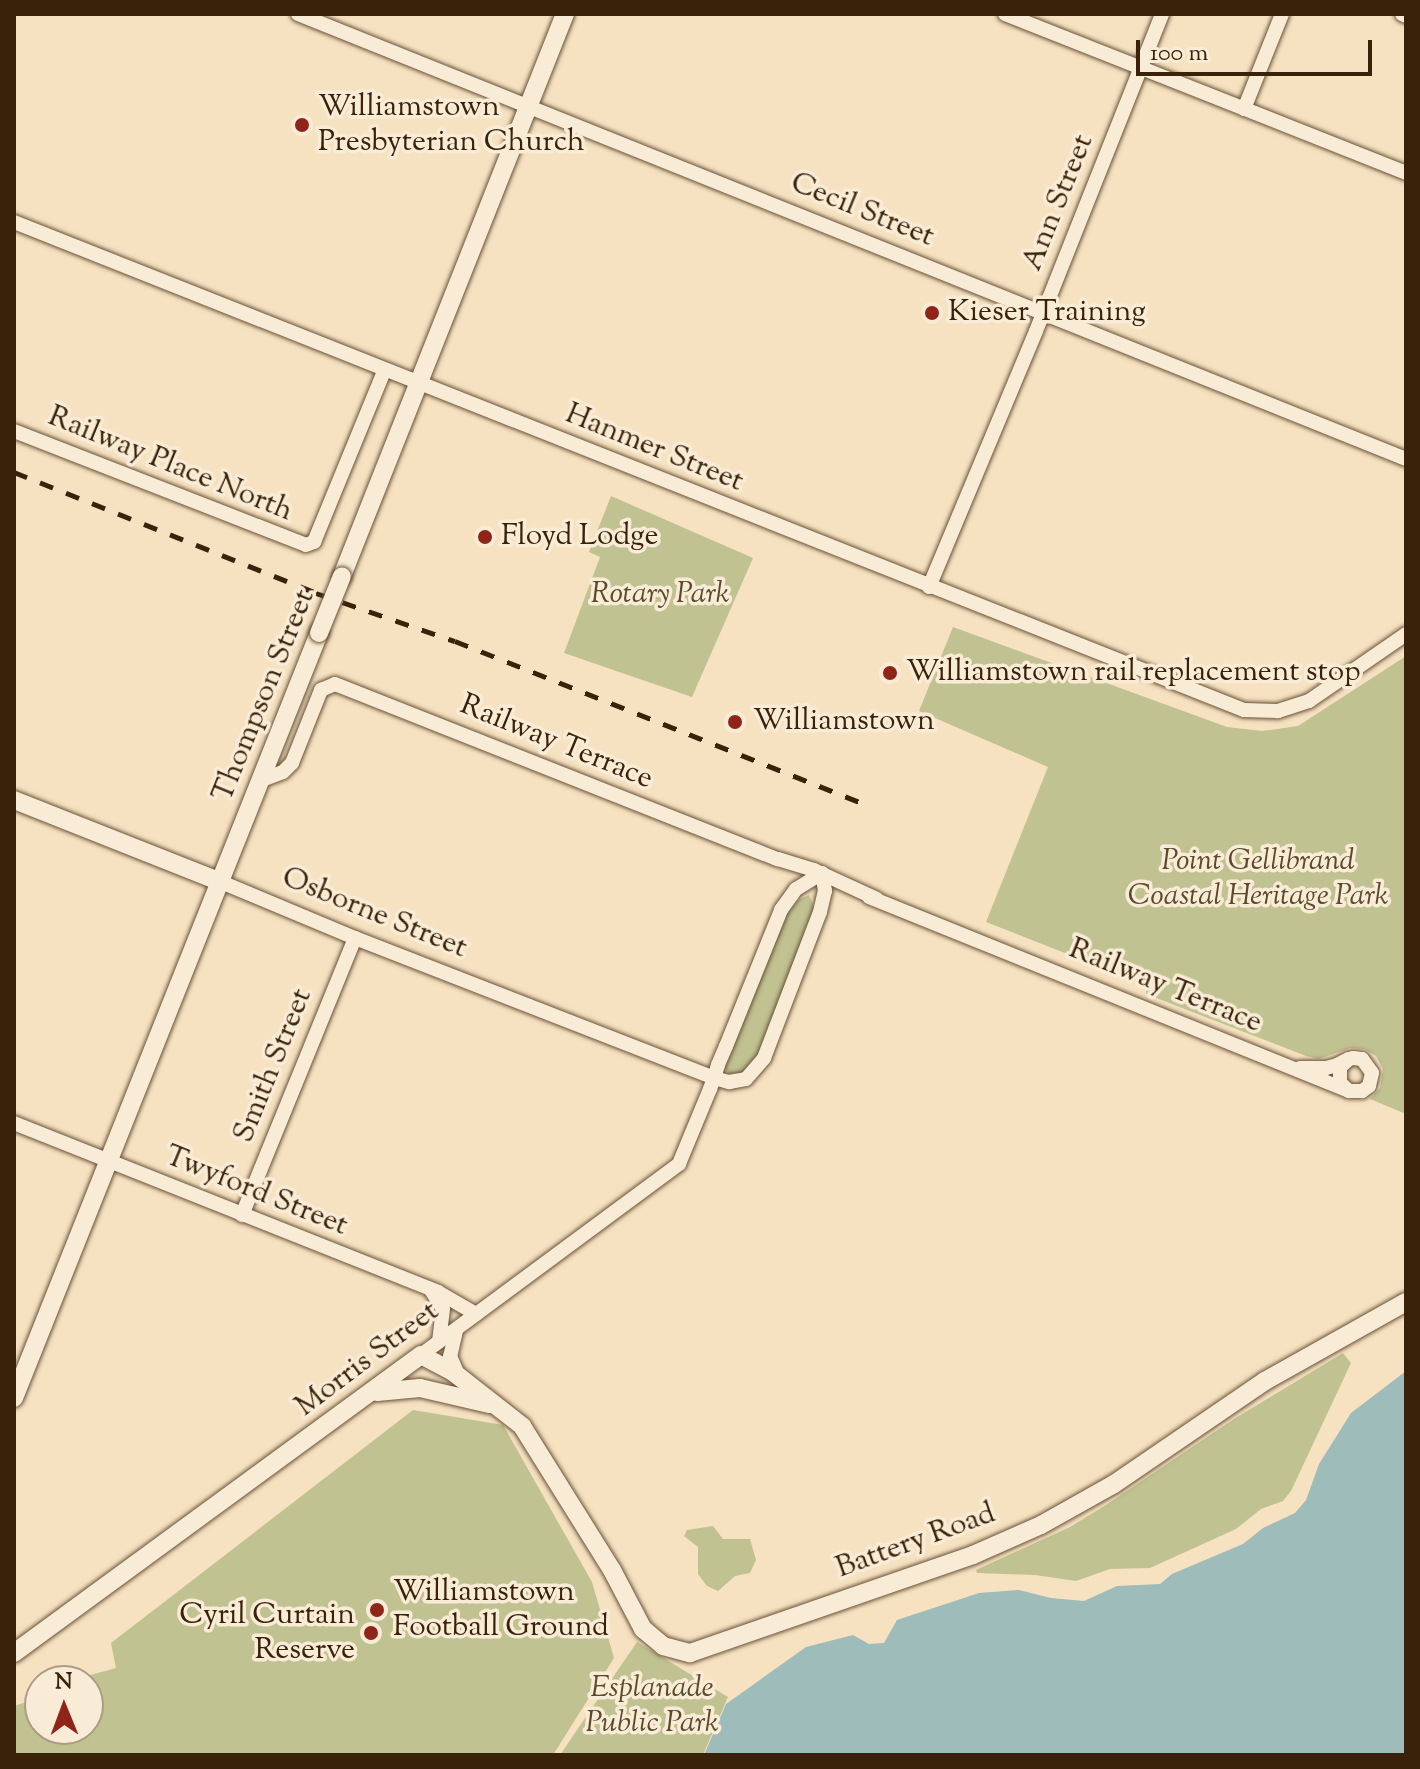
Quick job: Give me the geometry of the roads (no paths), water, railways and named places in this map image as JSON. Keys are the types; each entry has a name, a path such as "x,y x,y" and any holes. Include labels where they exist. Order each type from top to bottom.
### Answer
{"street":[{"name":"Cecil Street","path":"298,14 1406,459"},
{"name":"Thompson Street","path":"14,1398 21,1359 109,1161 565,14"},
{"path":"1005,14 1406,173"},
{"name":"Ann Street","path":"929,587 1044,312 1162,14"},
{"path":"1244,109 1282,14"},
{"name":"Hanmer Street","path":"14,222 1236,708 1278,711 1327,691 1406,634"},
{"name":"Railway Place North","path":"14,431 306,545 314,542 384,371"},
{"name":"Railway Terrace","path":"262,780 283,772 292,763 321,690 335,684 778,859 822,873 877,899 1299,1068 1349,1091"},
{"name":"Osborne Street","path":"14,800 714,1078"},
{"path":"714,1078 741,1081 761,1064 820,912 825,887 822,873"},
{"name":"Morris Street","path":"14,1653 677,1167 781,910 796,889 822,873"},
{"name":"Railway Terrace","path":"820,912 828,894 835,888 877,899"},
{"name":"Smith Street","path":"242,1215 355,938"},
{"path":"1349,1059 1366,1061 1372,1077 1366,1089 1349,1091 1340,1083 1338,1075 1342,1064 1349,1059"},
{"name":"Railway Terrace","path":"1299,1068 1330,1067 1349,1059"},
{"name":"Twyford Street","path":"14,1123 424,1286 476,1314"},
{"path":"424,1286 435,1294 442,1306 439,1342"},
{"name":"Battery Road","path":"419,1357 437,1385 459,1386 515,1419 531,1439 612,1570 643,1629 667,1648 695,1652 973,1555 1041,1525 1114,1484 1265,1381 1406,1302"},
{"path":"458,1328 451,1342 450,1356 459,1386"},
{"name":"Battery Road","path":"369,1394 406,1387 459,1386"}],"water":[{"path":"1406,1371 1406,1755 704,1755 726,1704 806,1647 853,1635 869,1644 884,1643 897,1620 979,1593 1019,1590 1051,1598 1084,1601 1117,1586 1160,1584 1172,1574 1243,1544 1263,1528 1295,1513 1306,1500 1319,1464 1351,1413"}],"railway":[{"path":"14,472 316,593 455,641 859,802"}],"place":[{"name":"Williamstown Presbyterian Church","path":"302,125"},
{"name":"Kieser Training","path":"932,313"},
{"name":"Floyd Lodge","path":"485,537"},
{"name":"Williamstown rail replacement stop","path":"890,673"},
{"name":"Williamstown","path":"735,722"},
{"name":"Williamstown Football Ground","path":"377,1610"},
{"name":"Cyril Curtain Reserve","path":"371,1633"}],"park label":[{"name":"Rotary Park","path":"660,595"},
{"name":"Point Gellibrand Coastal Heritage Park","path":"1258,879"},
{"name":"Esplanade Public Park","path":"652,1706"}]}
